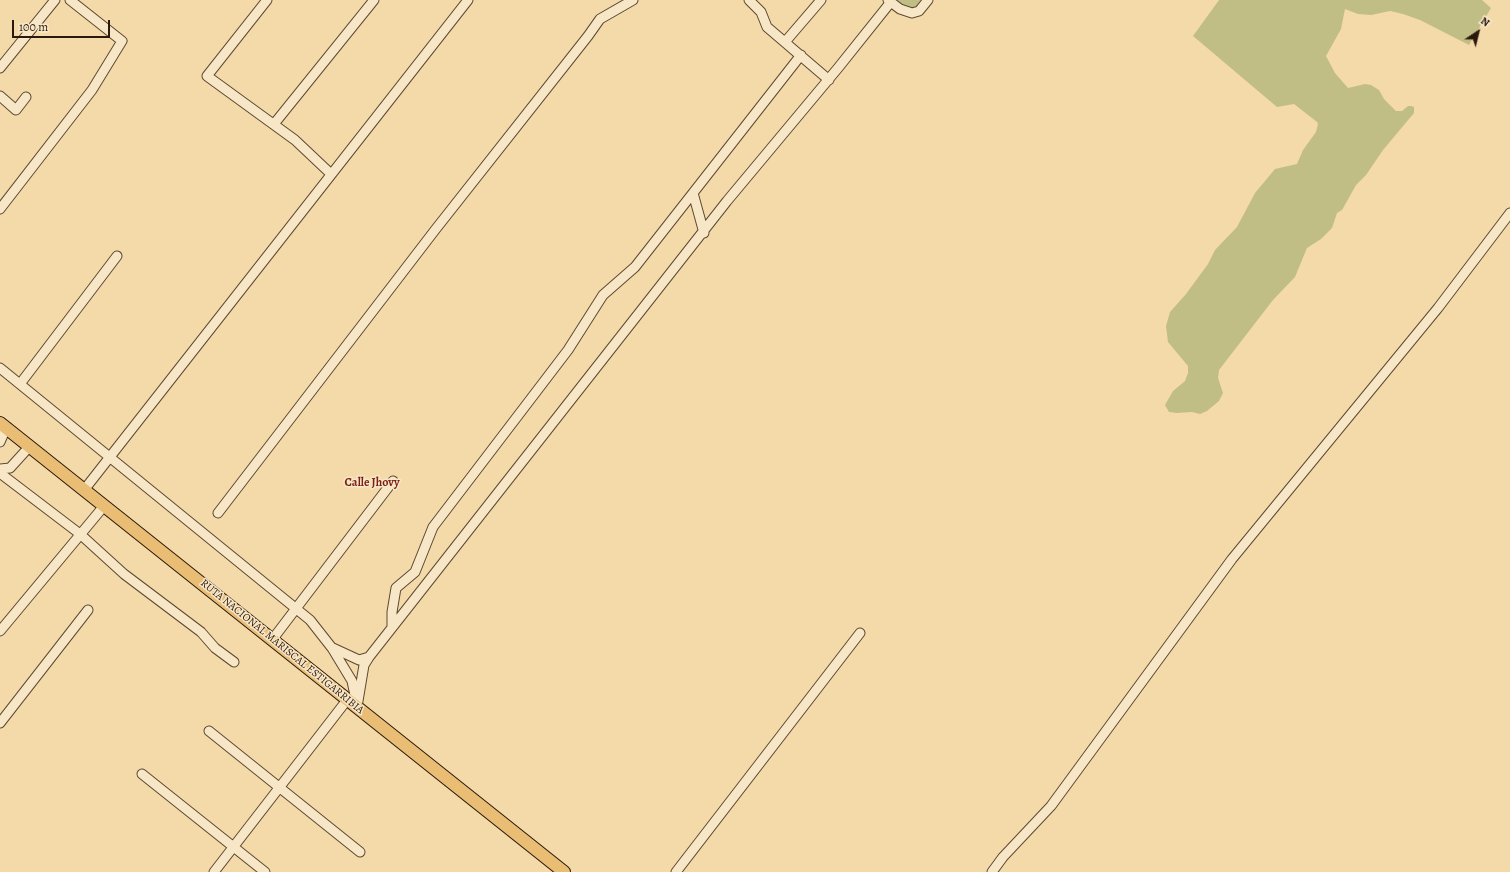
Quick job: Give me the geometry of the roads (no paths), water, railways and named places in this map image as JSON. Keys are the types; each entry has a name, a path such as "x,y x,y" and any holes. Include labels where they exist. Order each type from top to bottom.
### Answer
{"main road":[{"name":"RUTA NACIONAL MARISCAL ESTIGARRIBIA","path":"3,425 564,872"}],"street":[{"path":"0,68 55,0"},
{"path":"0,209 92,90 122,41 70,0"},
{"path":"268,0 207,76 295,140 331,174"},
{"path":"274,124 374,0"},
{"path":"84,490 468,0"},
{"path":"218,513 421,249 588,36 600,18 633,0"},
{"path":"749,0 761,12 767,27 829,80"},
{"path":"785,42 821,0"},
{"path":"214,872 280,787 352,703 368,657 728,201 829,80 889,2 912,13 919,11 928,0"},
{"path":"392,627 392,612 396,588 415,572 433,526 568,350 603,295 635,267 801,55"},
{"path":"0,96 16,110 26,97"},
{"path":"693,193 704,233"},
{"path":"992,872 1003,857 1051,806 1232,559 1438,308 1510,213"},
{"path":"20,384 117,256"},
{"path":"0,368 310,620 332,648 352,681 352,703"},
{"path":"0,442 3,425"},
{"path":"0,469 10,468 30,446"},
{"path":"0,473 80,534 124,574 201,632 214,648 234,662"},
{"path":"272,640 392,481"},
{"path":"0,631 104,506"},
{"path":"0,723 88,610"},
{"path":"676,872 860,633"},
{"path":"332,648 359,660 368,657"},
{"path":"209,731 360,852"},
{"path":"142,774 265,872"}],"district":[{"name":"Calle Jhovy","path":"372,483"}]}
